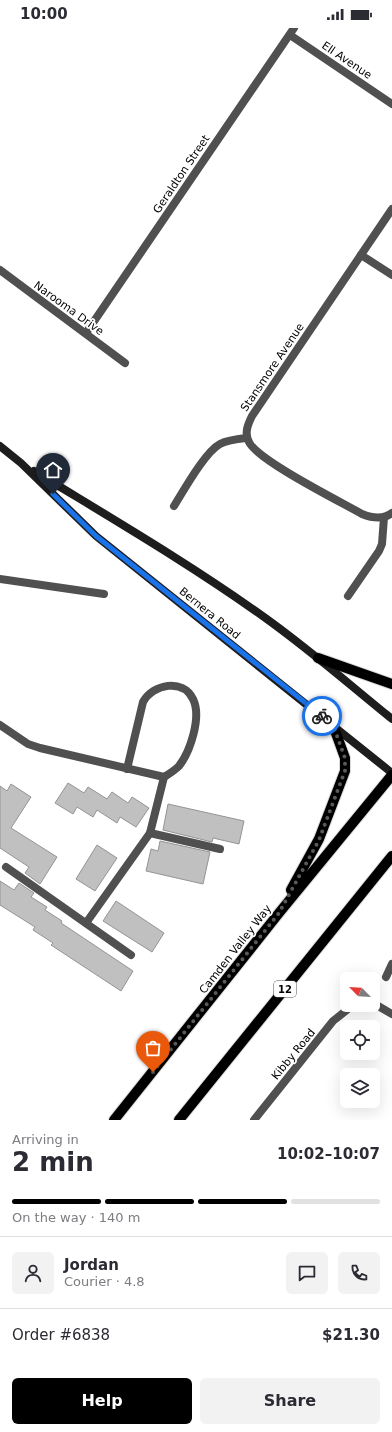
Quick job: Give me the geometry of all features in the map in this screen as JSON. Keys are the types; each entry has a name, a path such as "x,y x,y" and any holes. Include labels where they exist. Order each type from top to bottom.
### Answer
{"main road":[{"name":"Bernera Road","path":"0,446 21,463 96,536 333,725 392,774"},
{"name":"Bernera Road","path":"21,463 209,580 264,617 318,658 392,719"},
{"path":"318,658 392,684"},
{"path":"279,913 319,840 345,771 345,758 333,725"},
{"name":"Camden Valley Way","path":"114,1120 392,774"},
{"name":"12","path":"179,1120 392,857"}],"street":[{"name":"Ell Avenue","path":"292,31 392,104"},
{"name":"Geraldton Street","path":"86,333 292,31"},
{"name":"Stansmore Avenue","path":"247,438 248,425 252,416 392,209"},
{"path":"361,255 392,275"},
{"name":"Narooma Drive","path":"0,270 125,363"},
{"path":"174,506 202,463 218,445 225,442 247,438 254,450 275,464 362,514 384,517 392,513"},
{"path":"348,596 382,544 384,517"},
{"path":"0,579 104,594"},
{"path":"86,923 150,834 164,777 178,767 185,757 191,743 195,726 194,700 188,693 176,686 165,686 154,689 146,696 143,702 127,769"},
{"path":"0,725 28,744 40,748 164,777"},
{"path":"150,834 220,849"},
{"path":"6,867 131,954"},
{"path":"386,977 392,964"},
{"path":"380,1007 392,1014"},
{"name":"Kibby Road","path":"254,1120 333,1021 342,1012"}],"building":[{"path":"68,783 84,793 88,787 107,799 112,792 128,803 132,797 149,808 136,827 120,817 117,823 97,810 93,817 77,807 73,814 55,803"},
{"path":"11,784 31,797 11,828 57,857 40,884 25,873 29,867 0,848 0,786 7,791"},
{"path":"168,804 244,821 239,844 213,838 212,842 163,830"},
{"path":"160,841 210,852 203,884 146,871 151,849 158,851"},
{"path":"97,845 117,858 95,891 76,879"},
{"path":"0,881 14,890 19,883 34,893 31,897 47,907 45,910 62,921 61,923 133,971 121,991 51,945 53,943 33,930 35,927 0,905"},
{"path":"116,901 164,933 152,952 103,921"}],"way so far":[{"path":"153,1072 279,913 319,840 345,771 345,758 333,725 322,716"}],"route":[{"path":"53,494 96,536 322,716"}]}
